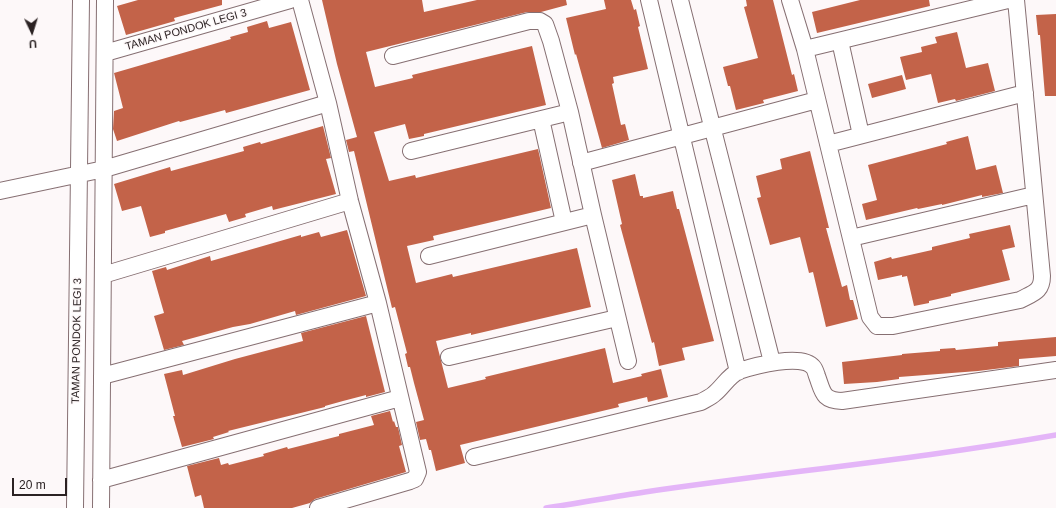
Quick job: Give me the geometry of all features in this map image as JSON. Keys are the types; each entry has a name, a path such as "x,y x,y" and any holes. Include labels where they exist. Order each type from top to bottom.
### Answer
{"street":[{"name":"TAMAN PONDOK LEGI 3","path":"75,508 81,0"},
{"path":"101,508 105,0"},
{"name":"TAMAN PONDOK LEGI 3","path":"105,53 290,0"},
{"path":"300,0 328,102 350,201 378,303 418,472 415,479 410,482 318,508"},
{"path":"649,0 738,372"},
{"path":"680,0 772,362"},
{"path":"790,0 805,49 870,317 877,326 893,326 1020,300 1038,290 1042,284 1016,0"},
{"path":"805,49 1008,0"},
{"path":"393,56 529,21 544,22 570,112 592,215 628,361"},
{"path":"840,41 860,135"},
{"path":"828,144 1025,94"},
{"path":"581,163 817,100"},
{"path":"0,191 104,169 328,102"},
{"path":"411,151 570,112"},
{"path":"541,119 564,222"},
{"path":"851,238 1034,195"},
{"path":"103,275 350,201"},
{"path":"428,256 592,215"},
{"path":"102,376 378,303"},
{"path":"449,357 617,318"},
{"path":"474,457 701,402 714,394 728,379 738,372 772,362 807,362 814,368 826,396 832,401 1056,370"},
{"path":"101,480 400,398"}],"building":[{"path":"138,0 222,0 222,5 174,18 175,21 126,35 117,6"},
{"path":"322,0 422,0 424,12 477,0 566,0 567,5 541,12 527,12 366,52 375,87 413,78 412,75 532,46 546,105 424,134 424,136 409,139 405,124 374,132 389,181 415,175 416,178 538,149 551,208 433,236 434,240 407,246 416,283 452,274 453,277 577,248 591,307 471,335 471,333 436,341 448,388 486,379 485,377 605,348 613,383 642,376 641,374 661,369 668,397 648,402 647,397 618,404 619,407 460,445 465,463 436,471 431,450 429,450 426,439 420,440 416,422 424,420 410,367 408,367 405,354 407,353 395,307 392,308 354,151 349,152 346,140 357,137 337,64"},
{"path":"604,0 631,0 634,10 636,9 640,26 638,27 648,69 613,77 614,83 612,84 621,125 625,124 629,140 602,148 576,54 575,55 566,18 606,9"},
{"path":"746,0 773,0 792,75 794,74 798,91 763,100 764,103 736,110 730,86 728,86 723,67 758,58 744,7 747,6"},
{"path":"860,0 929,0 930,6 817,33 812,12"},
{"path":"1056,14 1056,96 1045,96 1040,35 1038,35 1036,15"},
{"path":"267,21 269,28 291,22 310,90 226,113 225,110 180,122 179,121 117,141 113,129 114,111 123,108 114,73 231,39 230,37 248,32 247,27"},
{"path":"957,32 966,68 988,63 995,91 956,101 955,99 938,103 931,74 906,80 900,57 922,52 921,47 937,43 935,37"},
{"path":"902,75 906,89 872,98 868,84"},
{"path":"323,126 331,158 326,159 336,194 273,210 272,206 245,214 246,217 229,222 226,214 165,231 165,233 150,237 141,206 122,211 114,184 170,167 171,171 244,151 243,147 260,142 261,144"},
{"path":"968,136 976,170 996,165 1003,193 982,197 982,195 942,205 917,208 866,220 862,204 877,200 868,165 947,144 946,142"},
{"path":"810,151 829,228 826,228 842,287 847,285 850,300 853,300 858,319 826,327 813,272 809,273 800,237 770,245 757,198 761,197 756,176 782,169 780,159"},
{"path":"635,174 640,196 643,196 643,198 673,191 714,341 682,348 685,360 659,366 654,342 652,343 620,225 622,224 612,180"},
{"path":"1010,225 1015,247 1002,250 1010,280 951,294 951,296 914,306 907,276 902,277 902,275 878,280 874,262 891,257 892,259 932,250 932,247 970,238 969,234"},
{"path":"347,230 366,296 296,315 295,311 250,324 233,327 182,341 184,345 164,350 154,316 164,313 152,271 166,267 167,270 210,256 211,261 301,235 301,237 319,232 321,237"},
{"path":"366,316 385,392 366,397 366,395 325,407 228,431 229,432 213,437 214,439 182,447 173,416 175,416 164,374 182,370 183,375 235,359 303,341 301,333"},
{"path":"1056,337 1056,356 1019,359 1019,366 978,371 899,377 899,379 877,382 844,384 842,362 902,354 940,351 940,349 955,348 956,350 998,346 998,342"},
{"path":"390,411 393,422 394,421 396,427 398,427 402,445 399,446 406,472 315,499 310,503 292,508 204,508 201,495 195,497 187,466 219,458 221,465 228,463 229,465 264,456 263,454 287,447 288,449 339,436 339,434 374,425 371,416"}],"waterway":[{"path":"546,508 645,492 1005,444 1056,435"}]}
